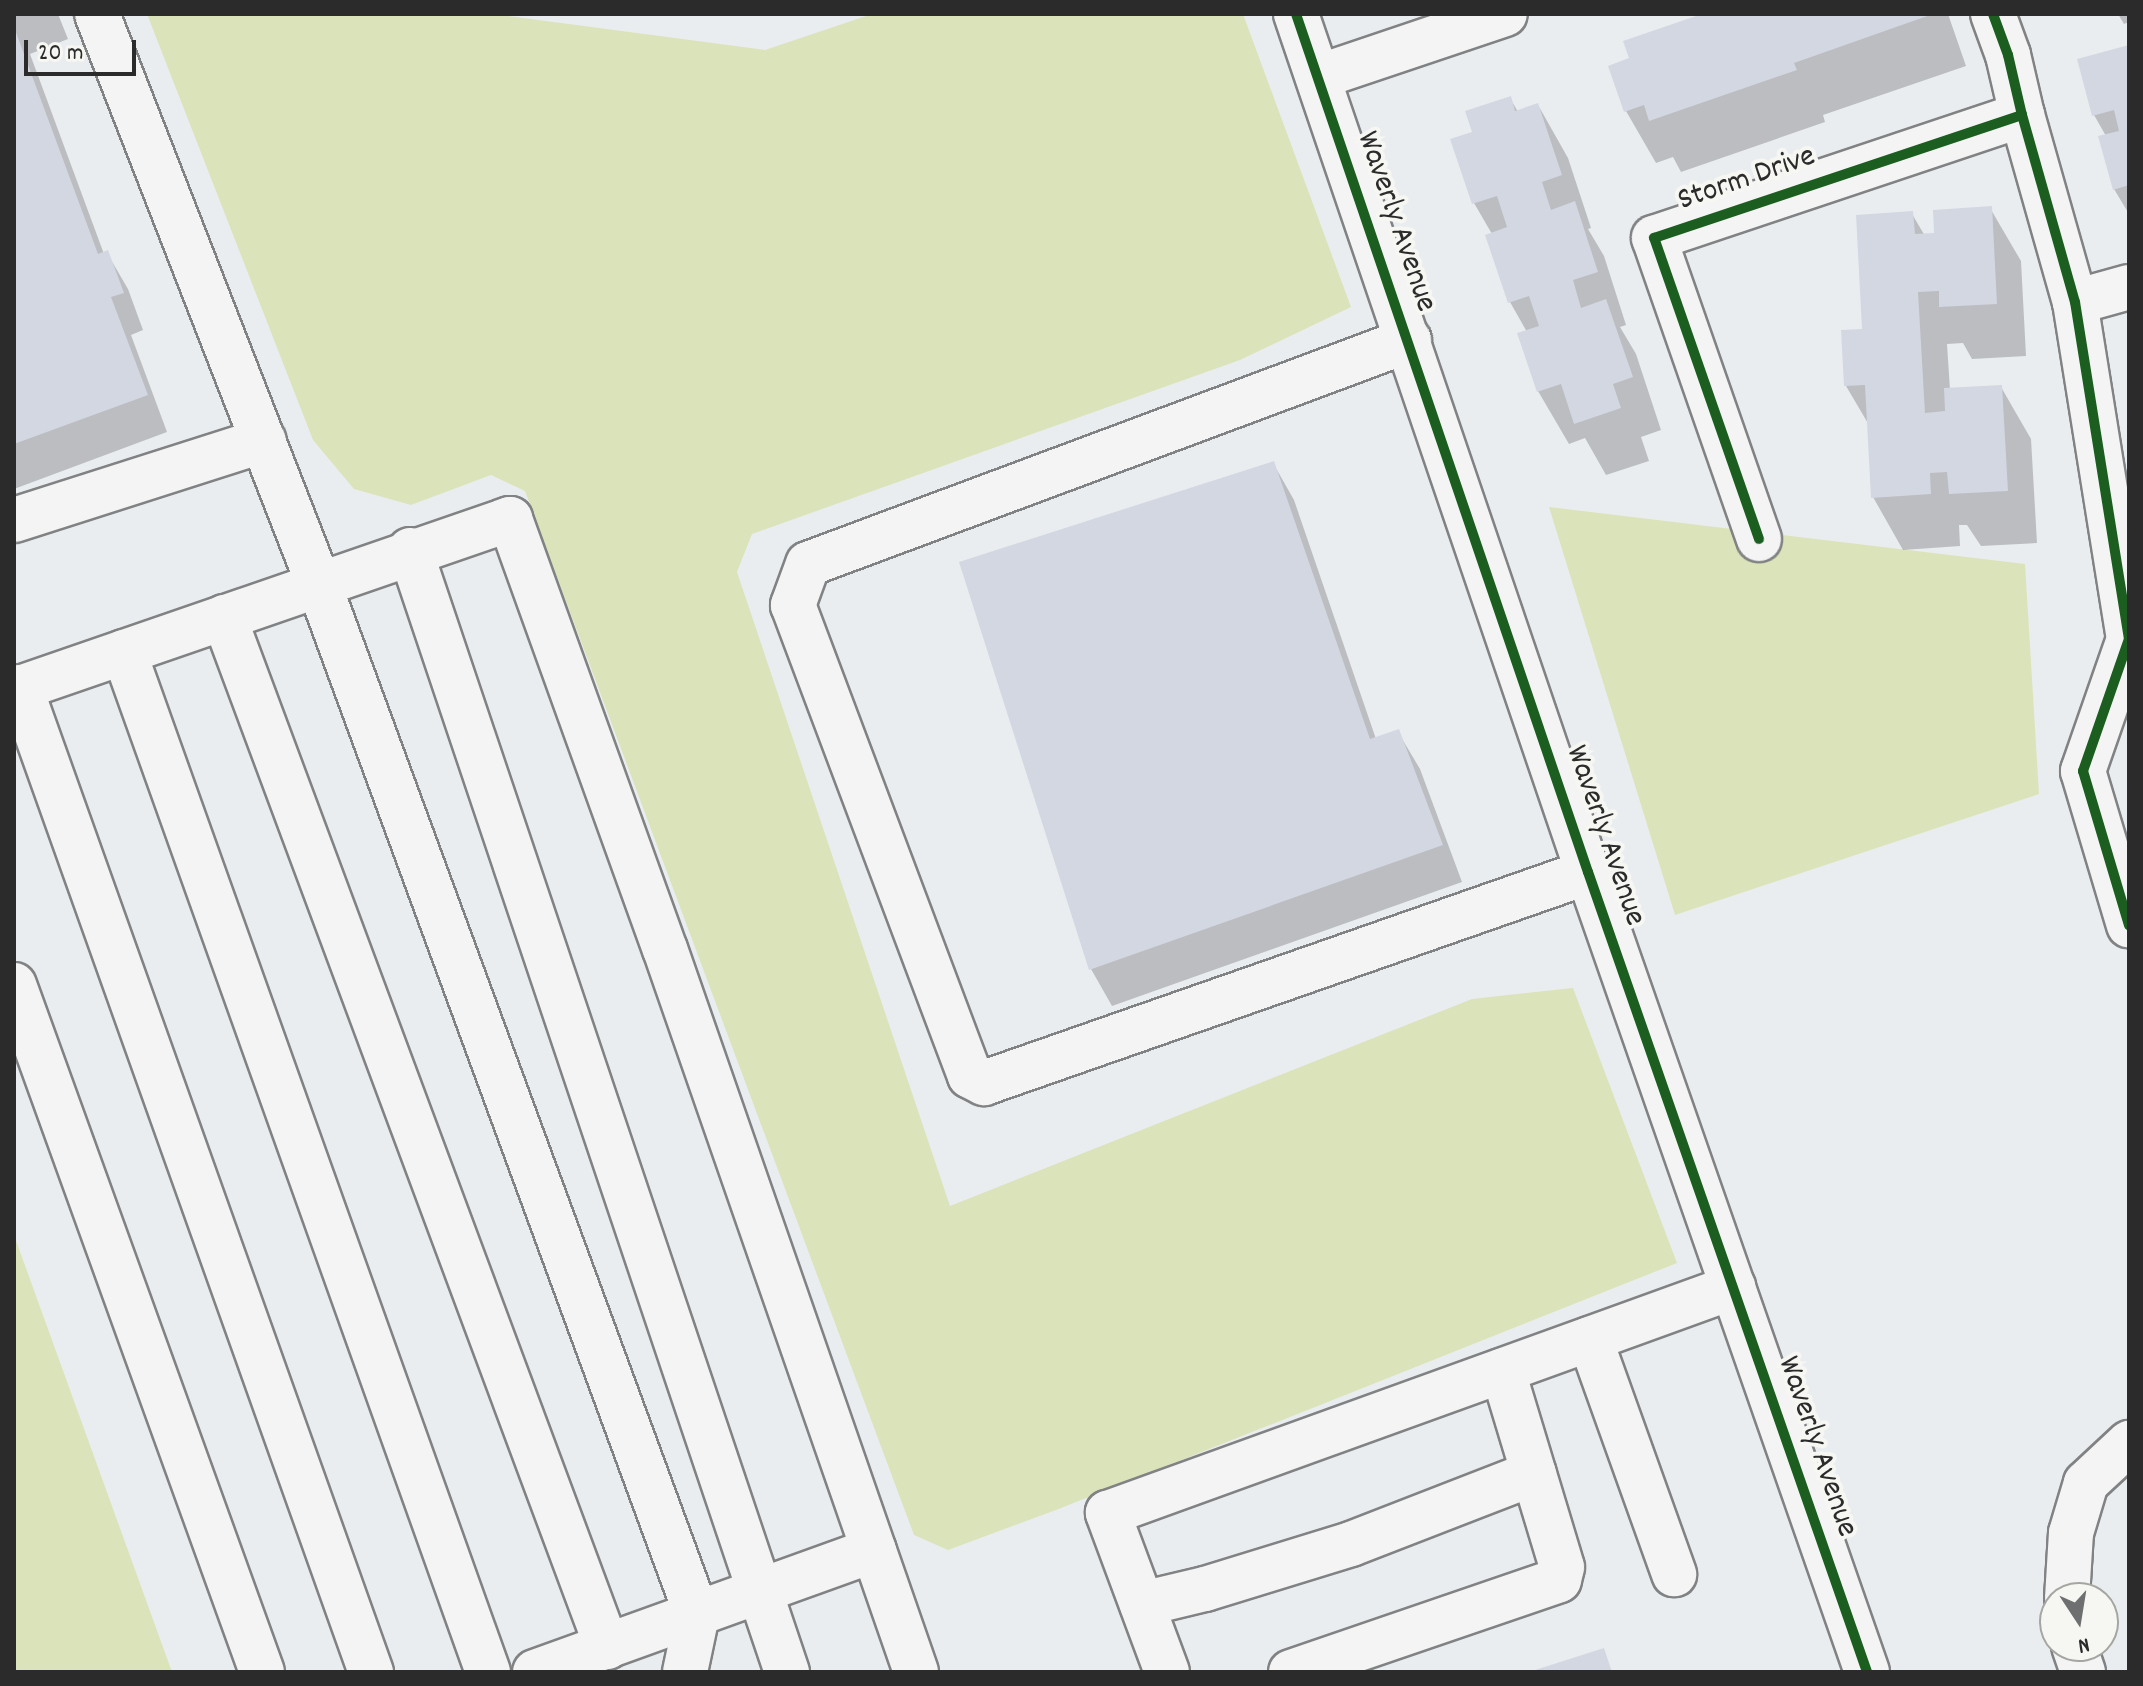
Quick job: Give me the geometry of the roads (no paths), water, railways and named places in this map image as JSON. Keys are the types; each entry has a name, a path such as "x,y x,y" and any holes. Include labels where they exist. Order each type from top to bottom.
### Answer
{"street":[{"path":"97,14 319,585 697,1615 685,1672"},
{"name":"Waverly Avenue","path":"1296,14 1588,872 1867,1672"},
{"path":"1318,77 1505,14"},
{"path":"1993,14 2008,55 2075,302 2129,639 2083,771 2129,925"},
{"name":"Storm Drive","path":"1759,539 1654,238 2022,115"},
{"path":"2075,302 2129,287"},
{"path":"1409,340 808,564 793,605 970,1076 984,1083 1588,872"},
{"path":"14,520 264,440"},
{"path":"371,1672 17,688 319,585 410,550 510,519 665,949 916,1672"},
{"path":"410,550 762,1590 787,1672"},
{"path":"224,617 607,1647"},
{"path":"124,652 488,1672"},
{"path":"14,985 262,1672"},
{"path":"1167,1672 1108,1513 1733,1287"},
{"path":"1590,1339 1674,1574"},
{"path":"1291,1672 1559,1580 1562,1567 1503,1371"},
{"path":"2068,1582 2071,1533 2086,1483 2129,1443"},
{"path":"1142,1604 1205,1589 1351,1544 1534,1473"},
{"path":"535,1672 874,1550"}]}
